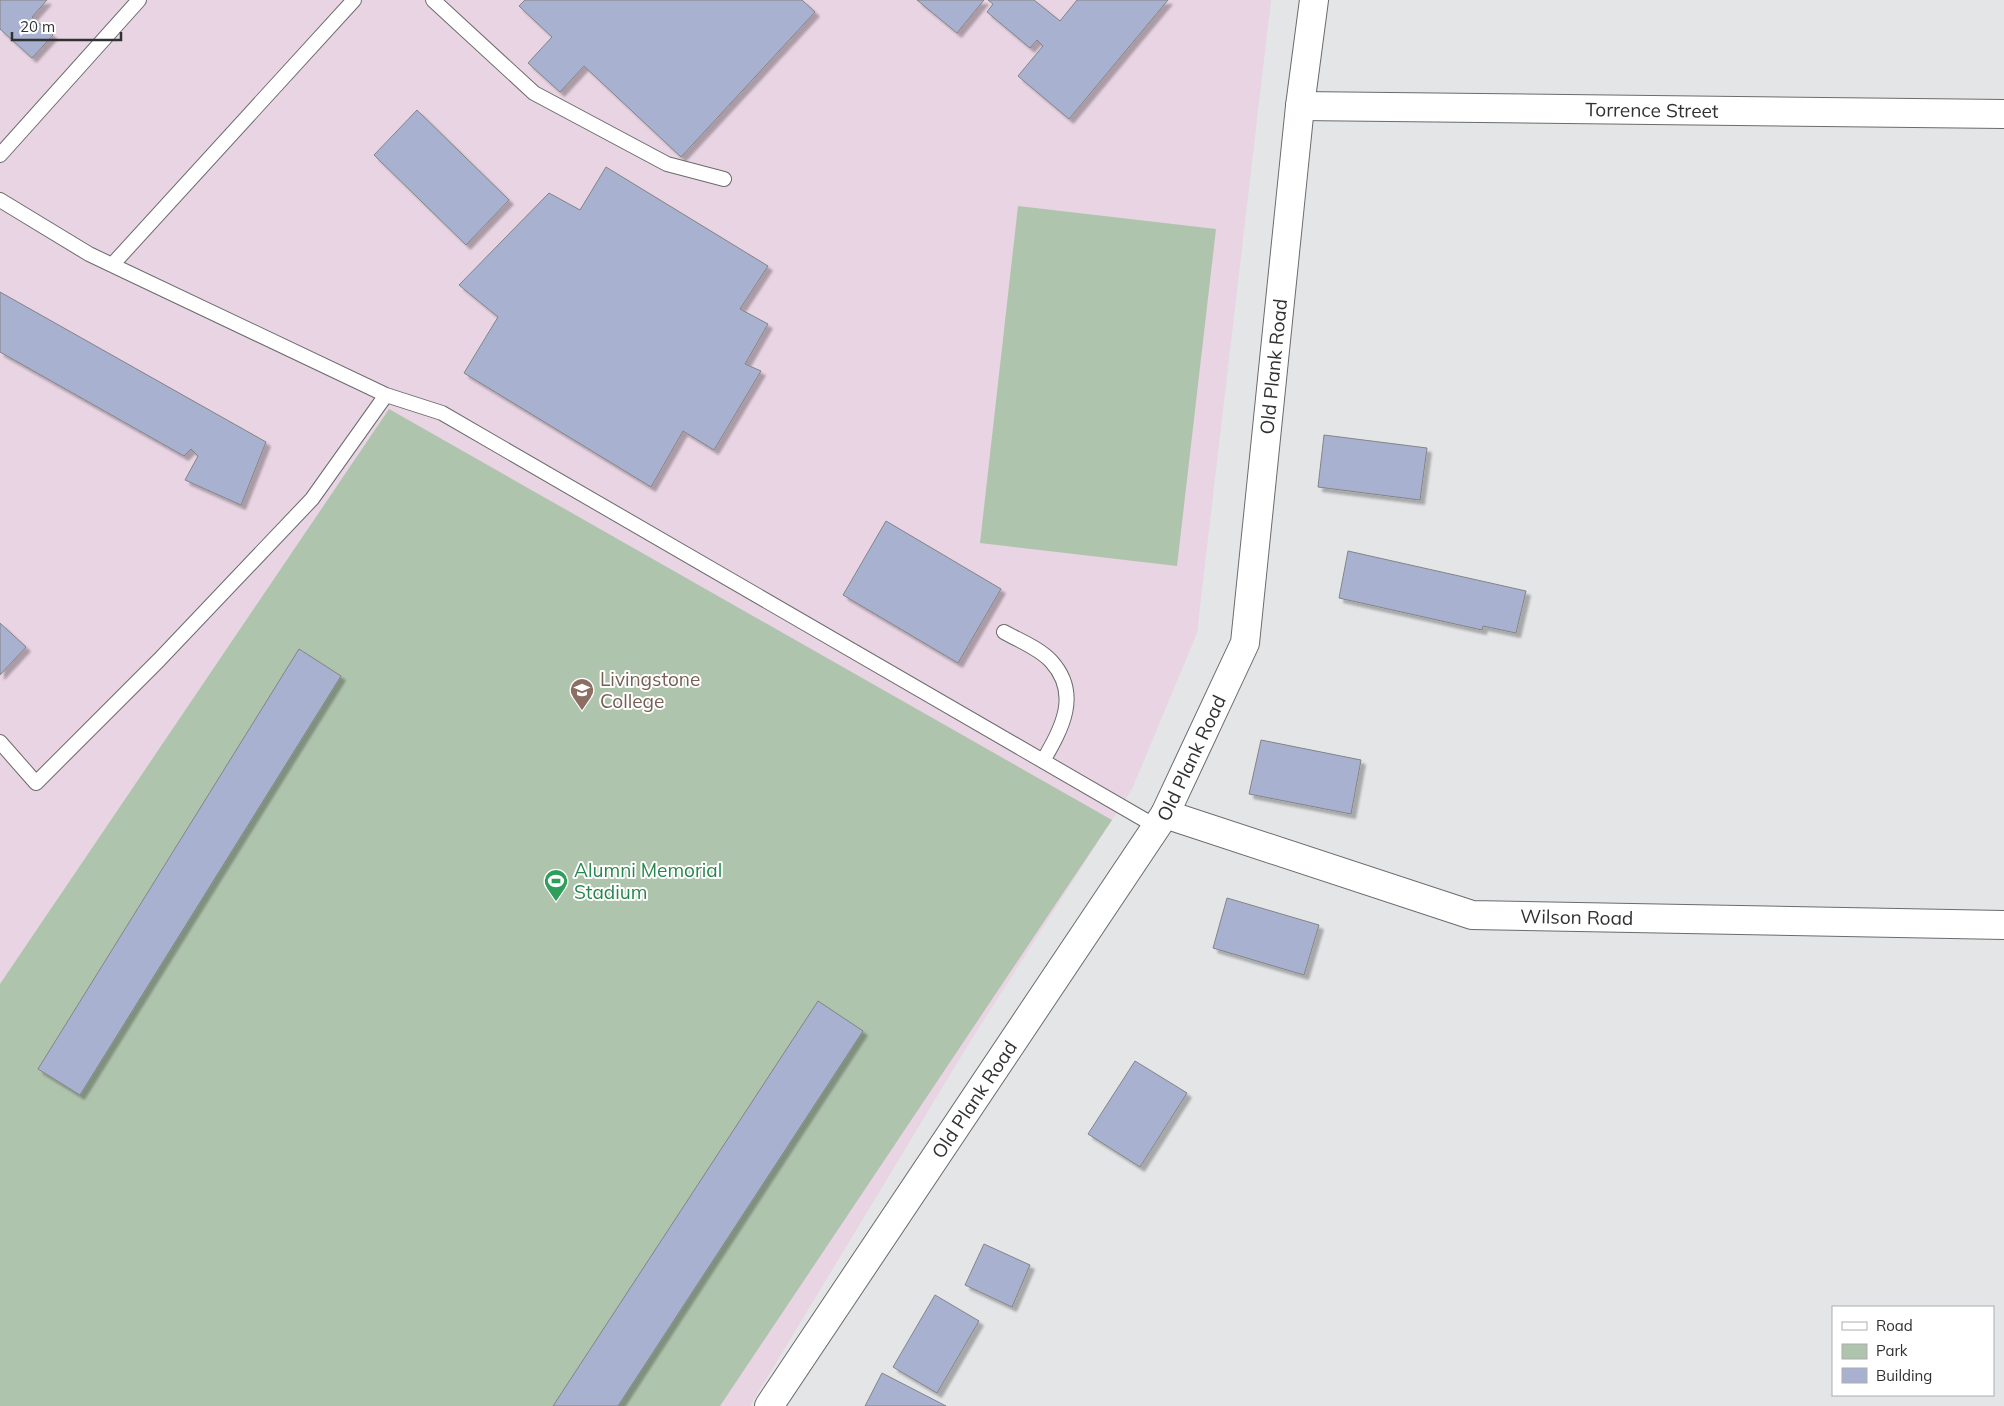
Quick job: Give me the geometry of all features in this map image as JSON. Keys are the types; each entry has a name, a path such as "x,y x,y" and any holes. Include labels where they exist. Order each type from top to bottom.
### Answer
{"street":[{"name":"Old Plank Road","path":"769,1406 1161,821 1245,642 1300,106 1317,4"},
{"name":"Torrence Street","path":"1300,106 2004,114"},
{"name":"Wilson Road","path":"1161,821 1472,915 2004,925"}],"lane":[{"path":"0,155 139,0"},
{"path":"112,265 354,0"},
{"path":"433,0 534,93 667,164 724,179"},
{"path":"0,200 89,254 386,394 442,413 1043,761 1161,821"},
{"path":"0,742 36,783 159,660 312,499 386,394"},
{"path":"1004,632 1050,660 1062,678 1068,695 1062,727 1043,761"}],"shaded area":[{"name":"Livingstone College","path":"0,0 1271,0 1197,633 1132,789 971,1040 750,1406 0,1406"}],"green space":[{"path":"1018,206 1216,229 1177,566 980,543"},
{"name":"Alumni Memorial Stadium","path":"389,409 1112,820 720,1406 0,1406 0,984"}],"building":[{"path":"0,0 47,0 32,17 53,35 32,58 0,29"},
{"path":"525,0 802,0 815,12 681,157 584,66 560,92 528,63 552,37 519,6"},
{"path":"917,0 984,0 957,33"},
{"path":"988,0 1034,0 1060,21 1077,0 1168,0 1069,119 1018,76 1043,46 1037,40 1030,48 987,12 993,4"},
{"path":"417,110 509,200 466,245 374,155"},
{"path":"606,167 768,266 740,309 768,324 745,364 761,371 714,450 683,431 651,487 464,373 498,317 459,285 549,193 580,210"},
{"path":"0,292 266,442 241,505 185,480 198,456 191,449 184,456 0,352"},
{"path":"1324,435 1427,448 1420,500 1318,487"},
{"path":"886,521 1001,589 958,663 843,595"},
{"path":"1348,551 1526,591 1516,633 1483,626 1482,630 1339,598"},
{"path":"0,623 26,647 0,675"},
{"path":"299,649 341,676 80,1095 38,1069"},
{"path":"1261,740 1361,760 1351,814 1249,794"},
{"path":"1227,898 1319,925 1304,975 1213,948"},
{"path":"818,1001 863,1031 618,1406 553,1406"},
{"path":"1135,1061 1187,1093 1140,1167 1088,1134"},
{"path":"984,1244 1030,1265 1012,1307 965,1285"},
{"path":"935,1295 979,1321 937,1393 893,1367"},
{"path":"882,1373 946,1406 865,1406"}],"place":[{"name":"Livingstone College","path":"582,711"},
{"name":"Alumni Memorial Stadium","path":"556,902"}]}
